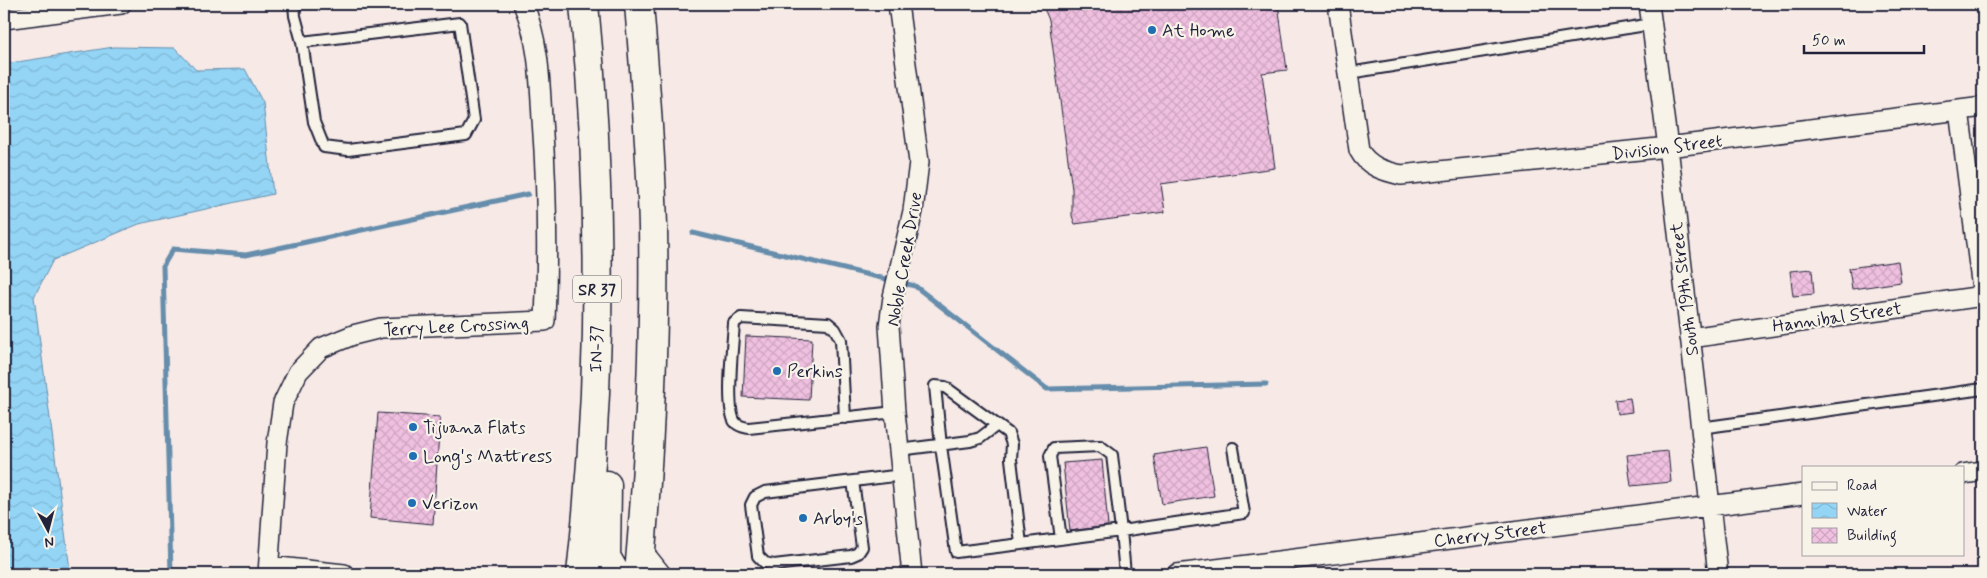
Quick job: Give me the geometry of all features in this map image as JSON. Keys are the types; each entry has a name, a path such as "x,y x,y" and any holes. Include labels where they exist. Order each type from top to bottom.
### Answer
{"highway":[{"name":"IN-37","path":"581,574 589,501 598,292 594,148 584,4"},
{"path":"639,4 646,82 652,217 653,305 649,431 640,562"},
{"path":"594,418 607,469 606,557 616,574"}],"street":[{"path":"4,20 121,4"},
{"name":"Terry Lee Crossing","path":"269,570 277,443 283,403 298,372 322,348 353,335 381,328 545,321 548,217 540,80 529,16 523,4"},
{"name":"Noble Creek Drive","path":"898,4 919,162 913,211 893,297 889,326 895,412 912,574"},
{"path":"1338,4 1349,73"},
{"name":"South 19th Street","path":"1649,4 1668,147 1718,574"},
{"name":"Division Street","path":"1349,73 1359,150 1363,157 1375,167 1401,176 1668,147 1983,107"},
{"path":"1959,110 1983,297"},
{"name":"Hannibal Street","path":"1690,338 1983,297"},
{"path":"1964,474 1983,472"},
{"name":"Cherry Street","path":"1177,574 1802,494"},
{"path":"640,562 661,574"},
{"path":"269,570 344,574"}],"lane":[{"path":"294,4 302,42 314,122 324,147 348,150 466,135 474,120 460,24 302,42"},
{"path":"1349,73 1652,24"},
{"path":"846,418 841,340 835,329 828,323 741,318 734,323 730,395 735,422 741,427 750,428 846,418 895,412"},
{"path":"1022,544 1011,459 1012,444 1008,433 945,387 935,386 941,446 956,552 1022,544 1121,531 1244,513 1234,448"},
{"path":"1700,428 1983,389"},
{"path":"900,450 975,440 997,425"},
{"path":"1060,539 1050,456 1054,448 1100,446 1112,455 1125,574"},
{"path":"853,481 862,547 858,553 851,556 774,565 765,563 758,556 751,504 755,497 765,492 853,481 902,475"}],"water":[{"path":"114,47 175,48 196,70 245,69 263,103 273,194 139,224 53,260 34,297 70,570 69,574 4,574 4,64"}],"building":[{"path":"1042,4 1278,4 1287,70 1262,73 1275,168 1161,184 1165,212 1075,224 1072,216 1072,189 1049,20"},
{"path":"1898,261 1901,282 1852,289 1849,268"},
{"path":"1812,269 1814,294 1793,296 1790,271"},
{"path":"746,336 812,339 809,400 743,397"},
{"path":"1630,398 1632,412 1617,414 1615,400"},
{"path":"378,413 440,417 433,524 370,518"},
{"path":"1206,447 1214,496 1162,504 1154,455"},
{"path":"1668,451 1671,482 1631,486 1627,455"},
{"path":"1102,460 1108,526 1070,531 1063,463"}],"waterway":[{"path":"171,574 163,266 173,249 246,255 528,194"},
{"path":"693,233 915,286 1047,389 1266,384"}],"place":[{"name":"At Home","path":"1152,30"},
{"name":"Perkins","path":"777,371"},
{"name":"Tijuana Flats","path":"413,427"},
{"name":"Long's Mattress","path":"413,456"},
{"name":"Verizon","path":"412,503"},
{"name":"Arby's","path":"803,518"}]}
